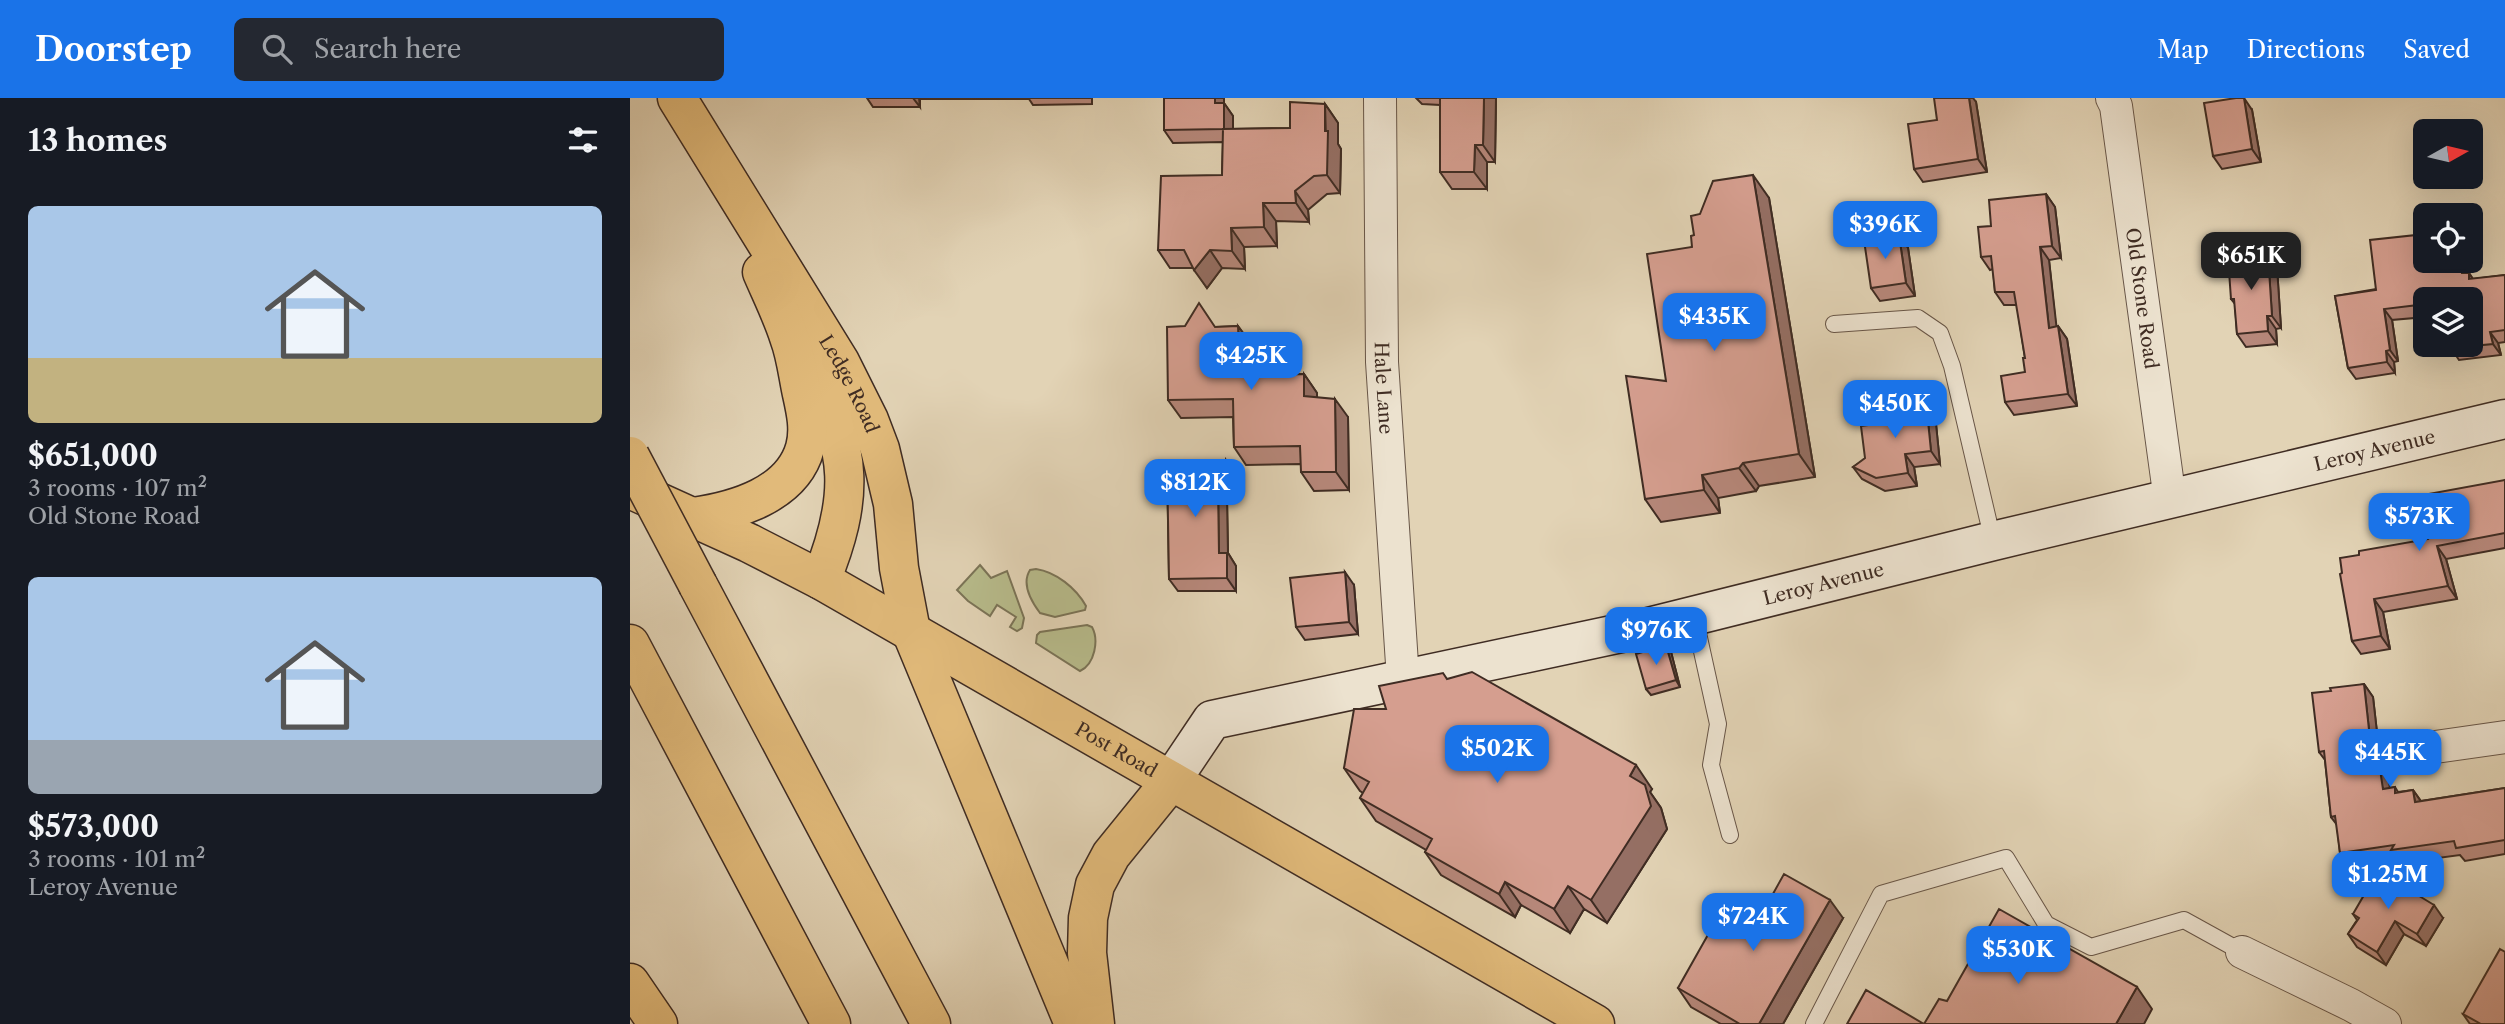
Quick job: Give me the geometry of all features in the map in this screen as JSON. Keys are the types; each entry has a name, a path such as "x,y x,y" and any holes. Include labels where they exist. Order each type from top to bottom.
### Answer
{"main road":[{"name":"Ledge Road","path":"677,98 840,362 869,420 880,449 893,504 899,568 911,631 1074,1024"},
{"name":"Ledge Road","path":"693,517 742,507 765,496 799,463 806,446 808,426 790,339 717,163"},
{"name":"Ledge Road","path":"790,339 810,368 842,444 845,470 843,517 821,580"},
{"path":"630,456 931,1024"},
{"name":"Post Road","path":"630,489 821,580 1595,1024"},
{"path":"630,644 831,1024"},
{"path":"1095,1024 1087,953 1088,918 1095,885 1111,855 1171,781"},
{"path":"630,983 658,1024"}],"street":[{"name":"Hale Lane","path":"1380,98 1382,362 1403,679"},
{"name":"Old Stone Road","path":"2112,98 2116,106 2170,500"},
{"name":"Leroy Avenue","path":"1171,781 1212,720 1694,615 2505,419"},
{"path":"2407,751 2505,737"},
{"path":"2242,952 2351,1004 2385,1024"}],"lane":[{"path":"1834,324 1918,318 1940,333 1952,366 1993,541"},
{"path":"1694,615 1718,724 1711,765 1730,835"},
{"path":"1814,1024 1881,894 2006,858 2046,923 2091,947 2184,920 2242,952"}],"green space":[{"path":"980,565 991,578 1007,571 1024,618 1022,628 1017,631 1010,627 1016,617 997,605 990,616 957,590"},
{"path":"1036,569 1051,574 1071,587 1082,599 1085,610 1055,617 1040,613 1031,598 1026,581 1030,570"},
{"path":"1087,625 1092,627 1094,632 1095,645 1089,663 1080,671 1036,643 1040,632"}],"building":[{"path":"1164,98 1215,98 1215,103 1224,103 1224,129 1164,130"},
{"path":"1440,98 1484,98 1483,145 1475,145 1474,172 1440,172"},
{"path":"1934,98 1969,98 1978,159 1914,169 1908,124 1937,120"},
{"path":"2244,98 2252,149 2213,156 2204,103"},
{"path":"1290,102 1325,104 1325,131 1328,131 1327,175 1314,176 1295,191 1296,203 1263,203 1264,227 1231,228 1232,251 1210,250 1194,270 1184,250 1158,250 1161,176 1222,175 1223,129 1290,128"},
{"path":"1753,175 1799,454 1743,463 1739,468 1702,475 1704,490 1645,499 1626,376 1666,381 1647,254 1692,247 1691,236 1694,235 1691,216 1700,214 1713,181"},
{"path":"2046,194 2052,246 2040,247 2049,328 2058,326 2068,394 2005,402 2001,376 2025,372 2025,358 2014,292 1995,292 1991,256 1981,257 1978,227 1991,226 1989,200"},
{"path":"1899,235 1906,283 1871,288 1864,240"},
{"path":"2413,235 2413,273 2469,273 2469,279 2505,275 2505,330 2490,332 2493,344 2483,345 2483,287 2413,287 2413,306 2384,309 2390,350 2386,351 2387,362 2348,368 2335,296 2376,290 2370,240"},
{"path":"2268,254 2272,316 2267,316 2268,331 2237,334 2228,257"},
{"path":"1199,303 1215,327 1238,326 1239,349 1272,348 1273,375 1304,374 1304,396 1335,399 1336,472 1301,472 1300,446 1234,447 1233,399 1168,400 1167,327 1185,326"},
{"path":"1926,401 1931,451 1905,454 1908,473 1876,478 1853,467 1865,458 1861,426 1883,423 1881,407"},
{"path":"1226,460 1226,486 1218,486 1219,553 1227,553 1227,578 1169,579 1167,461"},
{"path":"2505,480 2505,533 2437,546 2448,586 2374,599 2381,636 2352,641 2340,574 2340,558 2359,555 2359,551 2428,539 2423,515 2426,514 2423,495"},
{"path":"1345,572 1349,622 1296,627 1290,578"},
{"path":"1666,645 1676,680 1646,689 1636,654"},
{"path":"1472,672 1636,765 1630,776 1645,785 1651,806 1591,900 1568,886 1554,909 1505,882 1499,894 1425,852 1432,839 1360,798 1369,782 1344,768 1354,709 1386,709 1379,686 1443,673 1447,679"},
{"path":"2364,684 2372,757 2378,756 2383,789 2395,787 2395,793 2413,790 2415,802 2505,788 2505,840 2456,848 2454,841 2391,850 2394,845 2340,853 2335,816 2331,817 2324,751 2319,752 2312,693"},
{"path":"2378,871 2434,905 2417,934 2395,921 2377,952 2348,934 2359,918 2353,914"},
{"path":"1784,874 1830,900 1759,1024 1740,1024 1678,988 1727,901 1759,919"},
{"path":"1999,909 2137,987 2116,1024 1924,1024 1939,999 1947,1001"},
{"path":"2500,949 2505,952 2505,1024 2481,1024 2463,1014"},
{"path":"1866,990 1924,1024 1847,1024"}]}
